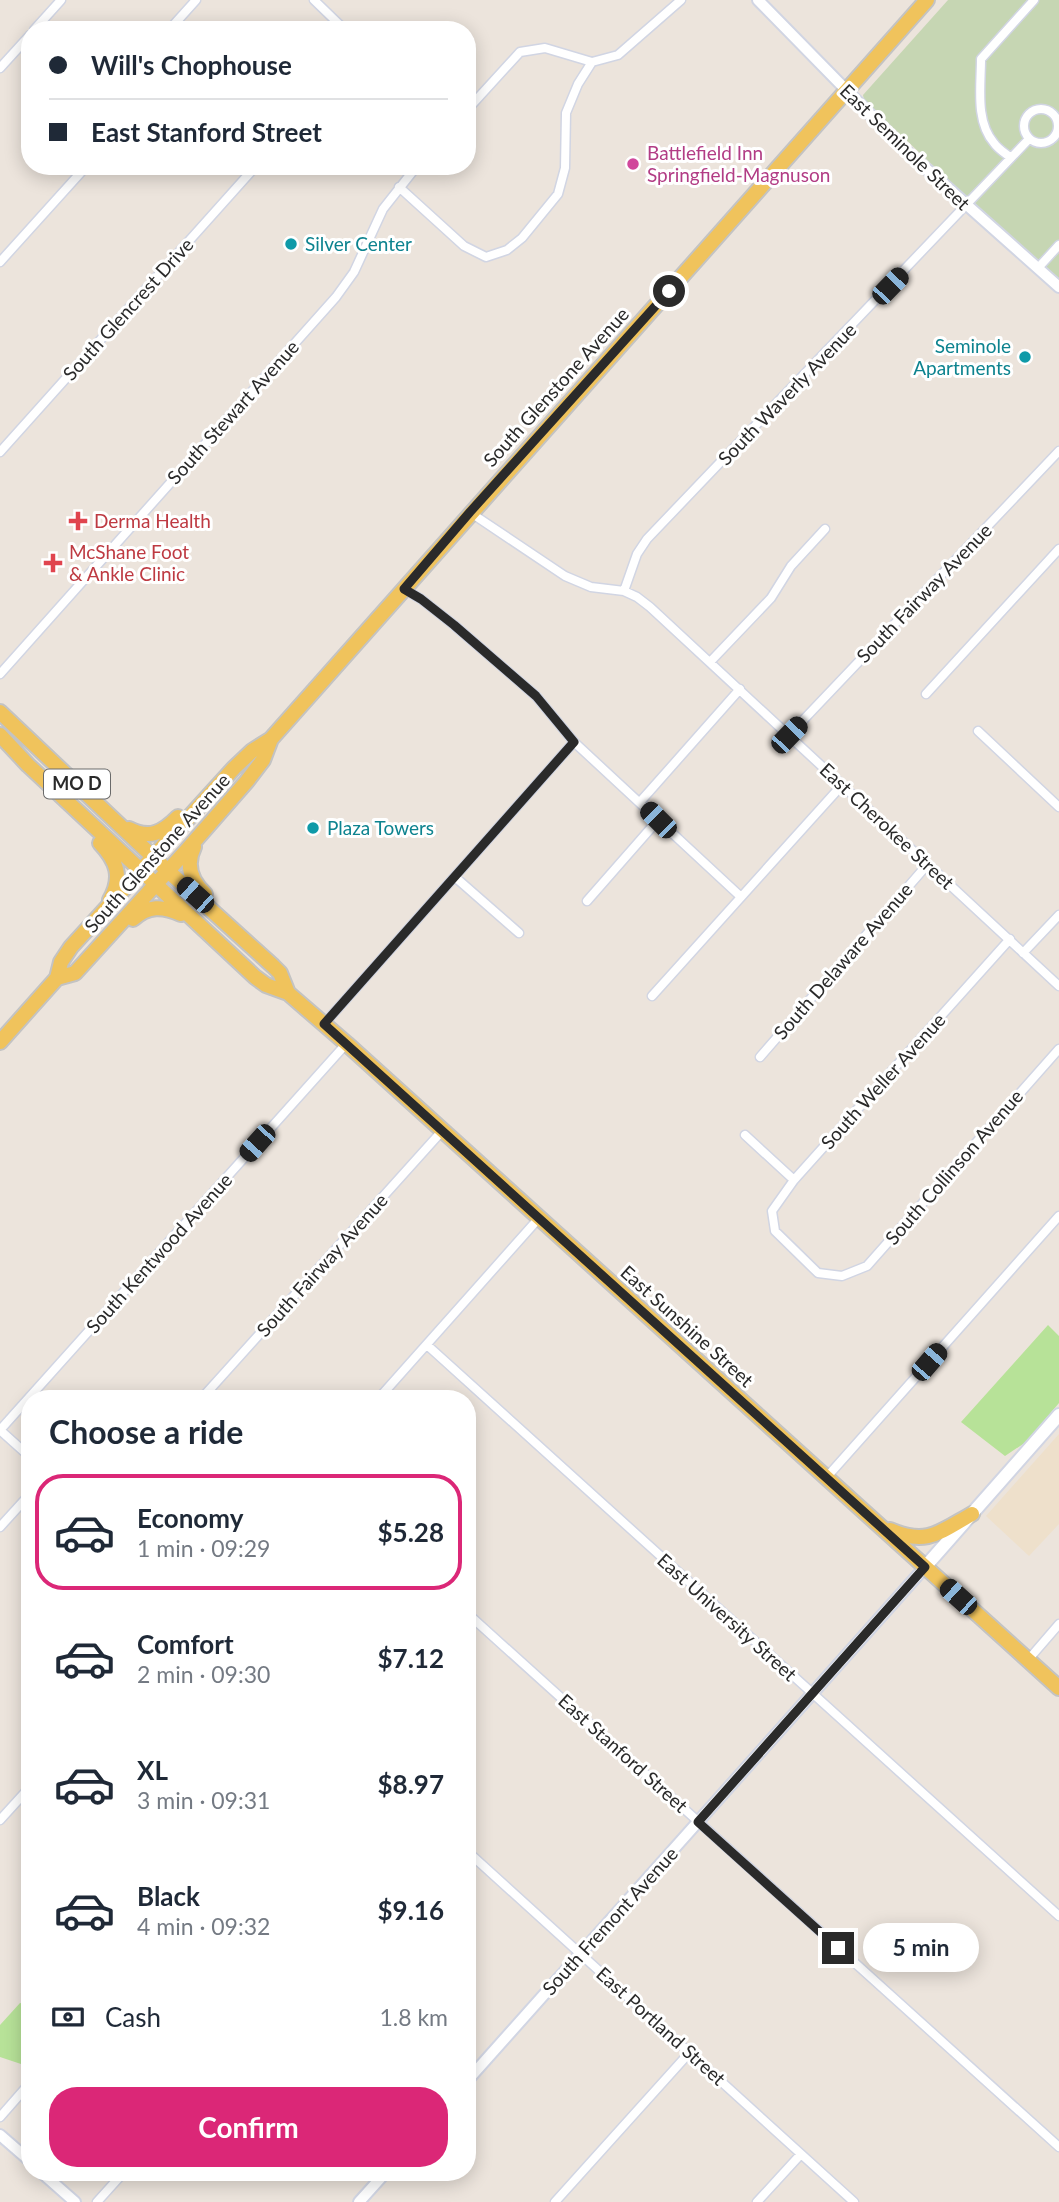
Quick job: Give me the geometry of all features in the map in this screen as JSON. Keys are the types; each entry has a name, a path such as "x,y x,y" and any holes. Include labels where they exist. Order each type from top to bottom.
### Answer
{"main road":[{"name":"South Glenstone Avenue","path":"0,1042 57,978 66,954 103,912 234,768 271,738 927,0"},
{"name":"East Sunshine Street","path":"0,712 273,966 280,973 288,993"},
{"name":"East Sunshine Street","path":"0,735 28,765 255,977 265,985 288,993 324,1024 1059,1688"},
{"name":"South Glenstone Avenue","path":"57,978 75,973 201,834 263,760 271,738"},
{"path":"28,765 48,791 102,845 115,862 118,872 116,887 103,912"},
{"path":"114,819 137,833 157,834 169,827 216,776 234,768"},
{"path":"201,834 189,857 194,883 260,946 273,966"},
{"path":"83,964 95,960 144,910 163,908 189,917"},
{"name":"South Fremont Avenue","path":"925,1567 1059,1415"},
{"path":"879,1526 909,1538 923,1538 972,1514"}],"street":[{"path":"42,21 61,0"},
{"path":"177,21 196,0"},
{"path":"314,0 336,21"},
{"path":"476,100 520,52 545,48 592,62 618,55 681,0"},
{"name":"East Seminole Street","path":"758,0 904,149 1059,287"},
{"path":"1011,158 993,142 981,114 981,59 1034,0"},
{"path":"0,68 21,45"},
{"path":"399,187 464,246 486,257 508,250 522,238 558,194 565,168 566,113 578,84 592,62"},
{"path":"1052,113 1059,106"},
{"path":"1041,109 1052,113 1058,122 1053,138 1039,143 1029,139 1024,128 1030,112 1041,109"},
{"name":"South Waverly Avenue","path":"624,591 637,554 647,540 1029,139"},
{"path":"0,262 78,175"},
{"name":"South Glencrest Drive","path":"0,452 248,175"},
{"name":"South Stewart Avenue","path":"0,674 336,297 354,272 383,209 409,175"},
{"path":"1038,268 1059,245"},
{"name":"South Fairway Avenue","path":"789,735 1059,451"},
{"path":"1051,460 1059,468"},
{"name":"East Cherokee Street","path":"470,512 565,576 591,587 624,591 650,607 1059,986"},
{"path":"710,662 771,598 791,565 825,529"},
{"path":"926,694 1059,549"},
{"path":"404,589 446,618 536,696 574,742 740,896"},
{"path":"640,802 740,690"},
{"path":"978,731 1059,807"},
{"path":"324,1024 574,742"},
{"path":"652,996 842,785"},
{"path":"587,901 658,820"},
{"name":"South Delaware Avenue","path":"760,1057 927,865"},
{"path":"455,877 519,933"},
{"path":"1024,953 1059,915"},
{"name":"South Weller Avenue","path":"775,1231 772,1211 794,1180 1010,939"},
{"name":"South Kentwood Avenue","path":"36,1390 346,1044"},
{"name":"South Collinson Avenue","path":"775,1231 818,1273 842,1276 867,1266 1059,1049"},
{"name":"South Fairway Avenue","path":"209,1390 442,1131"},
{"path":"745,1135 794,1180"},
{"path":"826,1478 1059,1216"},
{"path":"386,1390 539,1218"},
{"name":"East University Street","path":"427,1345 1059,1916"},
{"name":"South Kentwood Avenue","path":"0,1430 21,1407"},
{"path":"0,1430 21,1449"},
{"path":"0,1527 21,1504"},
{"name":"South Fremont Avenue","path":"476,2071 925,1567"},
{"name":"East Stanford Street","path":"476,1621 1059,2147"},
{"path":"1028,1660 1059,1624"},
{"path":"0,1820 21,1797"},
{"name":"East Portland Street","path":"476,1859 854,2202"},
{"path":"555,2202 690,2052"},
{"path":"0,2117 21,2093"},
{"path":"0,2134 21,2153"},
{"path":"757,2202 801,2154"},
{"path":"51,2181 75,2202"},
{"path":"97,2202 116,2181"},
{"path":"359,2202 378,2181"}],"shaded area":[{"path":"1059,1434 1059,1524 1029,1556 986,1516"}],"green space":[{"path":"948,0 1059,0 1059,279 962,193 864,100 863,95"},
{"path":"1048,1325 1059,1336 1059,1403 1026,1442 1005,1456 961,1422"},
{"path":"21,2003 21,2064 0,2057 0,2025"}],"place":[{"name":"Battlefield Inn Springfield-Magnuson","path":"633,164"},
{"name":"Silver Center","path":"291,244"},
{"name":"Seminole Apartments","path":"1025,357"},
{"name":"Derma Health","path":"78,521"},
{"name":"McShane Foot & Ankle Clinic","path":"53,563"},
{"name":"Plaza Towers","path":"313,828"}],"route":[{"path":"669,291 404,589 454,625 536,696 574,742 324,1024 925,1567 698,1822 838,1948"}]}
